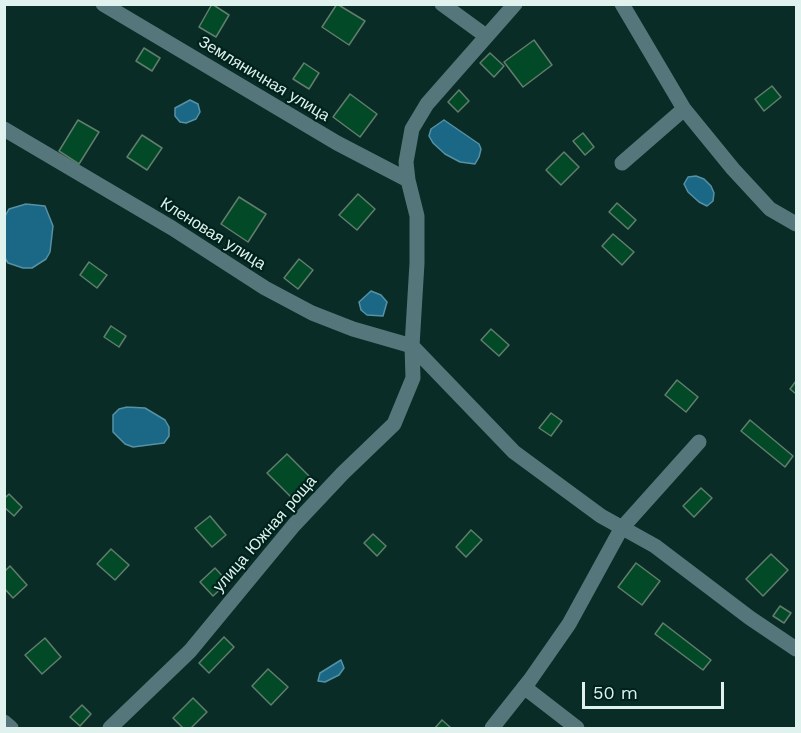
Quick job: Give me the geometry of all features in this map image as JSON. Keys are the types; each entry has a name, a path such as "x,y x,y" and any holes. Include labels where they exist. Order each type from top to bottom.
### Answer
{"street":[{"name":"Земляничная улица","path":"103,4 337,143 408,180"},
{"path":"442,4 486,36"},
{"name":"улица Южная роща","path":"110,729 190,651 294,525 343,472 394,424 413,378 417,216 406,162 412,129 427,104 515,4"},
{"path":"622,4 684,110 733,170 770,209 796,224"},
{"path":"622,162 684,110"},
{"name":"Кленовая улица","path":"4,129 172,228 265,288 293,303 353,329 412,346"},
{"path":"412,346 514,452 601,516 655,546 750,618 796,649"},
{"path":"492,729 569,624 621,528 699,442"},
{"path":"524,687 577,729"},
{"path":"4,722 11,729"}],"water":[{"path":"190,100 198,104 200,112 196,119 186,123 180,122 175,116 175,108"},
{"path":"444,120 479,144 481,149 475,164 460,162 445,154 433,143 429,136 431,129"},
{"path":"696,176 704,179 714,193 713,201 707,206 688,192 684,184 688,177"},
{"path":"26,204 45,206 53,226 50,252 46,259 32,268 23,268 8,263 5,258 5,216 9,209"},
{"path":"371,291 381,295 387,302 383,316 367,315 361,310 359,302"},
{"path":"145,408 165,420 169,427 169,436 164,443 133,447 125,444 113,432 113,415 119,409"},
{"path":"341,660 344,668 339,675 325,682 318,681 320,673"}],"building":[{"path":"212,4 229,15 216,37 199,27"},
{"path":"337,4 365,21 349,45 322,27"},
{"path":"534,40 552,65 523,87 504,62"},
{"path":"144,48 160,58 152,71 136,61"},
{"path":"490,53 504,66 494,77 480,63"},
{"path":"304,63 319,73 309,89 293,79"},
{"path":"772,86 781,97 764,111 755,99"},
{"path":"459,90 469,101 458,112 448,102"},
{"path":"350,94 377,114 360,137 333,117"},
{"path":"78,120 99,132 79,164 59,151"},
{"path":"583,133 594,147 585,155 573,141"},
{"path":"142,135 162,148 147,170 127,157"},
{"path":"564,152 579,167 561,185 546,170"},
{"path":"358,194 375,209 357,230 339,215"},
{"path":"239,197 266,214 248,242 221,224"},
{"path":"617,203 636,220 628,229 609,212"},
{"path":"613,234 634,252 622,265 602,246"},
{"path":"299,259 313,270 298,289 284,278"},
{"path":"89,262 107,275 97,288 80,275"},
{"path":"111,326 126,336 119,347 104,337"},
{"path":"491,329 509,345 499,356 481,340"},
{"path":"677,380 698,397 686,412 665,395"},
{"path":"796,381 796,394 790,389"},
{"path":"551,413 562,421 551,436 539,428"},
{"path":"750,420 793,456 785,467 741,431"},
{"path":"287,454 315,482 295,501 267,473"},
{"path":"701,488 712,498 694,517 683,506"},
{"path":"9,494 22,507 14,516 4,507 4,499"},
{"path":"210,516 226,535 212,547 195,528"},
{"path":"471,530 482,540 466,557 456,547"},
{"path":"373,534 386,546 377,556 364,543"},
{"path":"111,549 129,565 115,580 97,564"},
{"path":"771,554 788,570 763,596 746,579"},
{"path":"636,563 660,581 642,605 618,587"},
{"path":"10,566 27,585 13,598 4,588 4,572"},
{"path":"215,568 228,582 213,596 200,582"},
{"path":"780,606 791,613 784,623 773,616"},
{"path":"663,623 711,660 703,670 655,634"},
{"path":"224,637 234,647 209,673 199,663"},
{"path":"45,638 61,657 42,674 25,655"},
{"path":"268,669 288,687 271,705 252,686"},
{"path":"193,698 207,712 191,728 183,728 173,718"},
{"path":"82,705 91,714 80,726 70,717"},
{"path":"442,720 451,728 435,728"}]}
